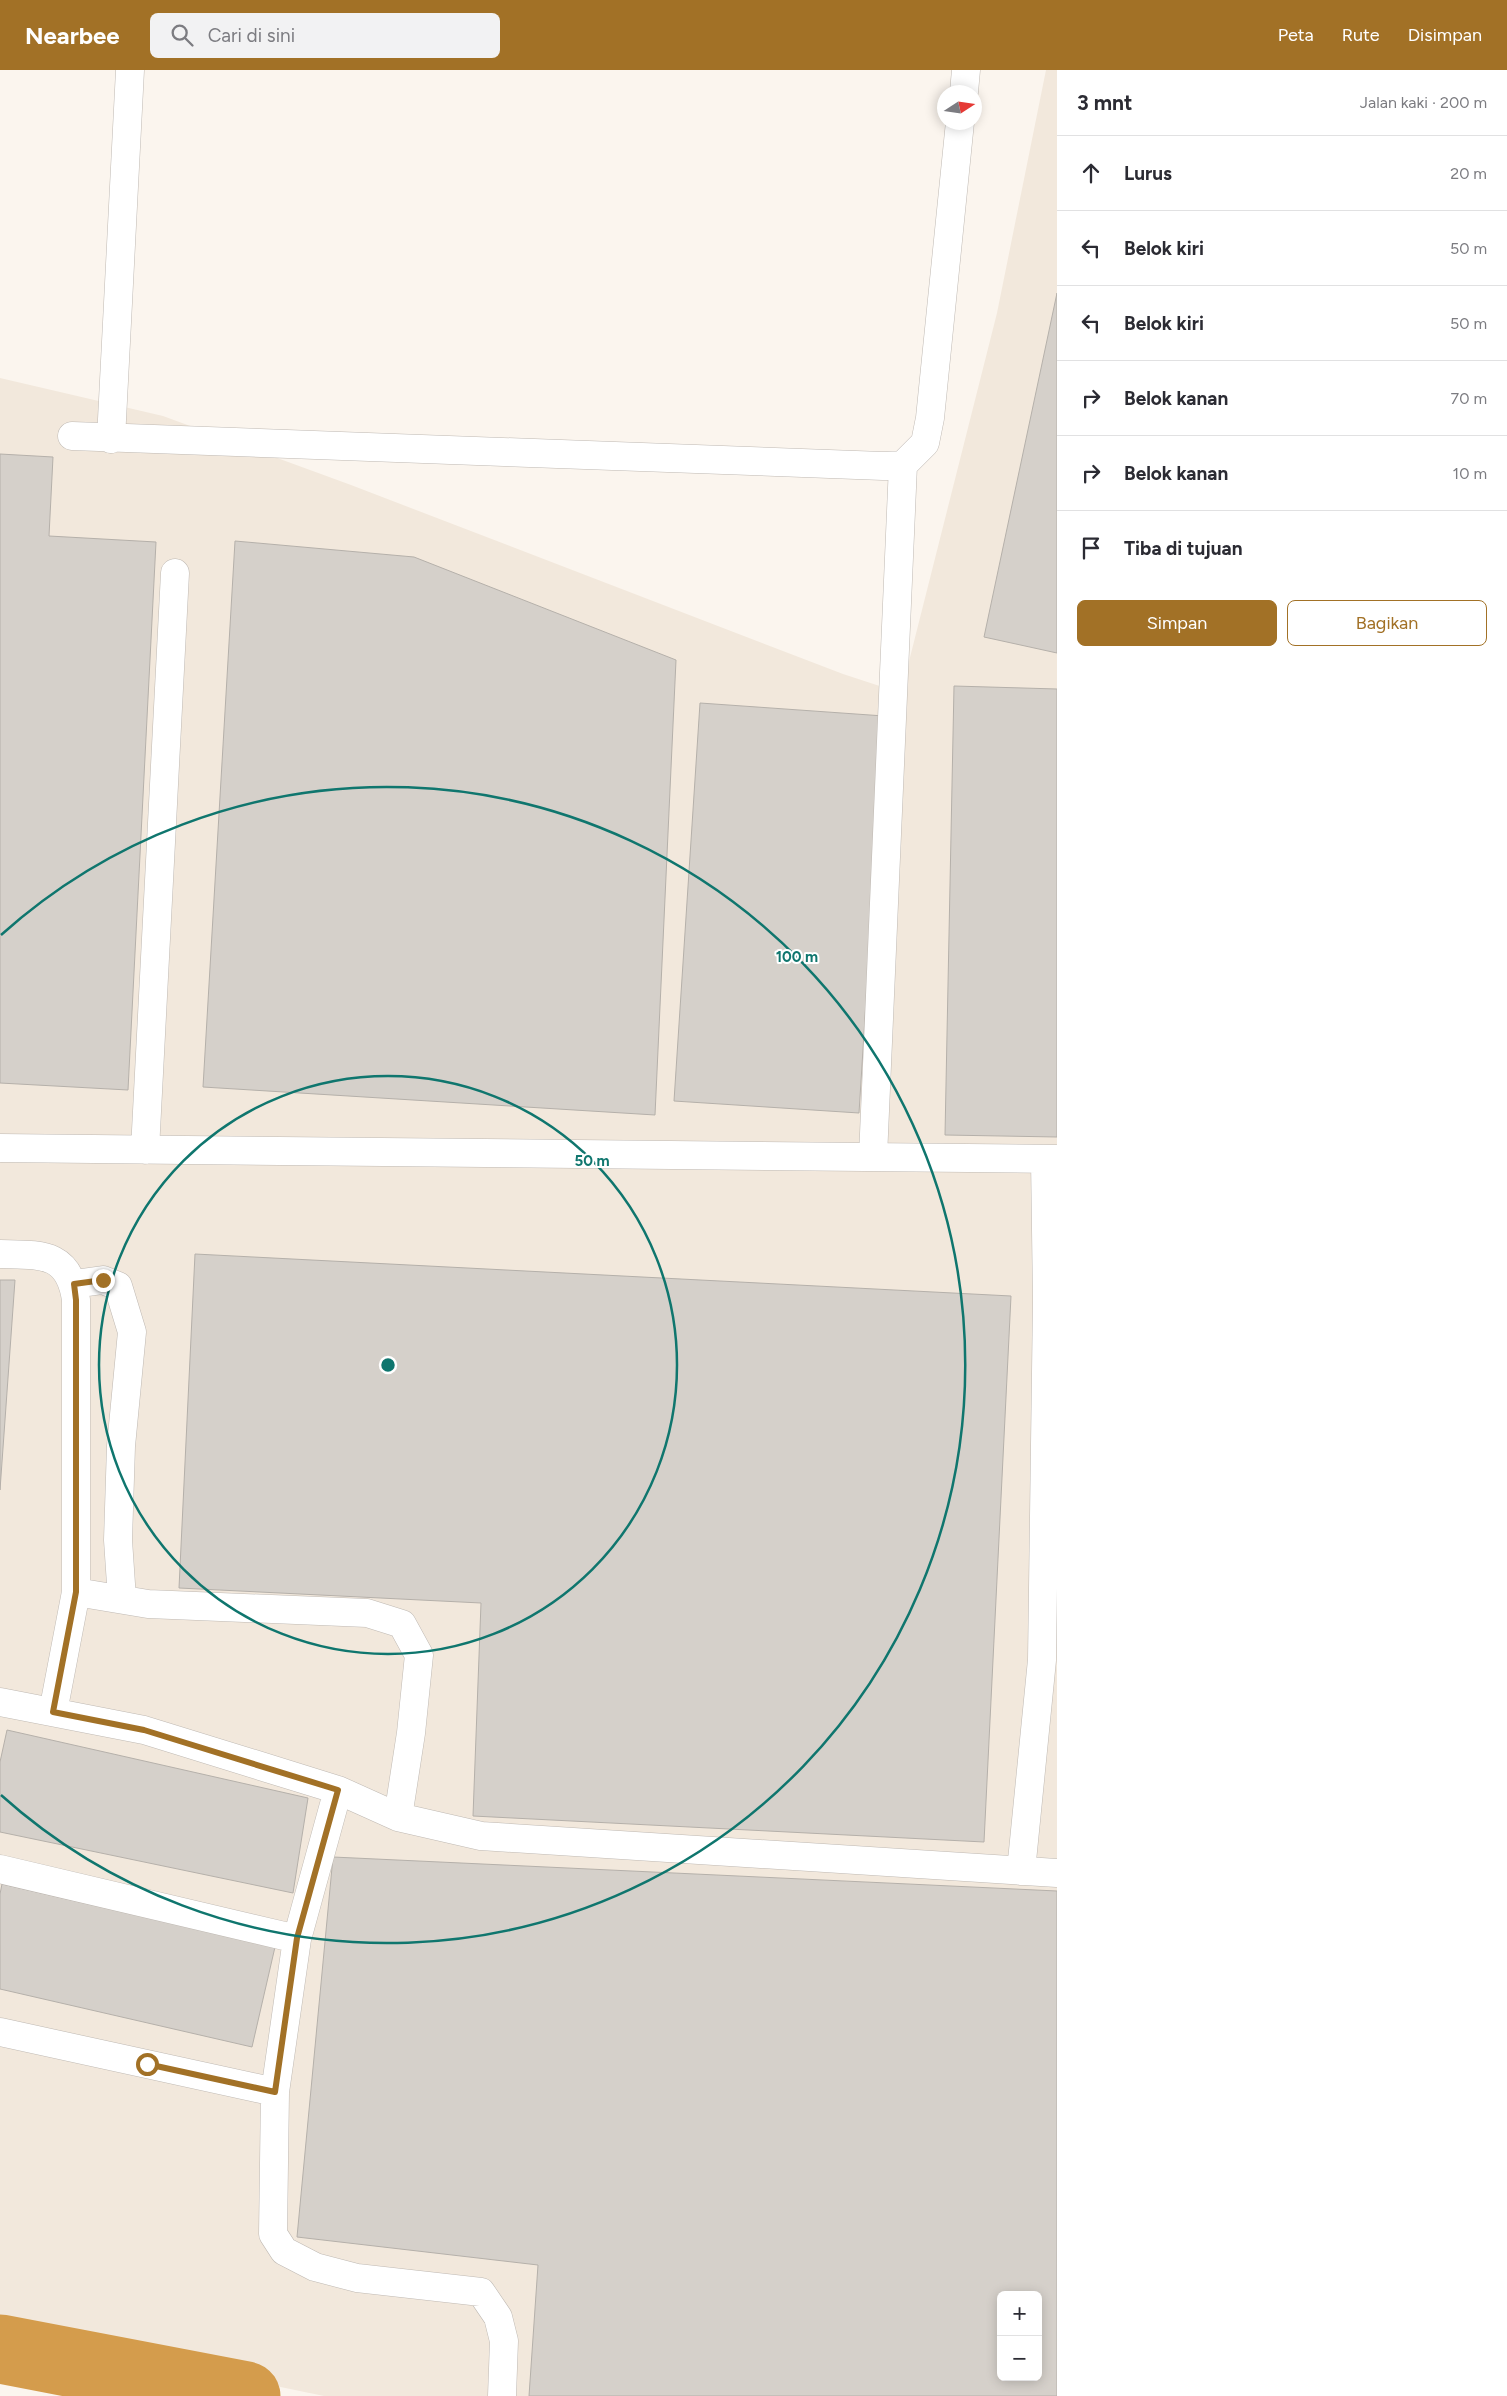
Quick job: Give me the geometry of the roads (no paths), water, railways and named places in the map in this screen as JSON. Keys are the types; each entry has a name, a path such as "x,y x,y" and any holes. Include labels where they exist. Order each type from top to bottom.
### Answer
{"lane":[{"path":"112,439 130,70"},
{"path":"965,85 966,70"},
{"path":"72,436 863,466 903,465 925,444 930,418 959,130"},
{"path":"873,1157 903,465"},
{"path":"144,1150 175,573"},
{"path":"0,1148 1051,1159 1042,1660 1021,1871"},
{"path":"0,1254 39,1255 62,1264 74,1284 76,1300 76,1592 53,1712"},
{"path":"74,1284 103,1280 118,1286 132,1332 121,1455 118,1540 122,1599"},
{"path":"76,1592 148,1604 367,1613 402,1624 419,1655 411,1733 398,1816"},
{"path":"0,1702 144,1730 338,1790 398,1816 481,1836 1057,1873"},
{"path":"338,1790 297,1938 275,2092 273,2234 284,2250 315,2267 357,2278 481,2292 498,2317 504,2341 502,2396"},
{"path":"0,1869 297,1938"},
{"path":"0,2032 275,2092"}],"waterway":[{"path":"0,2349 246,2396"}]}
